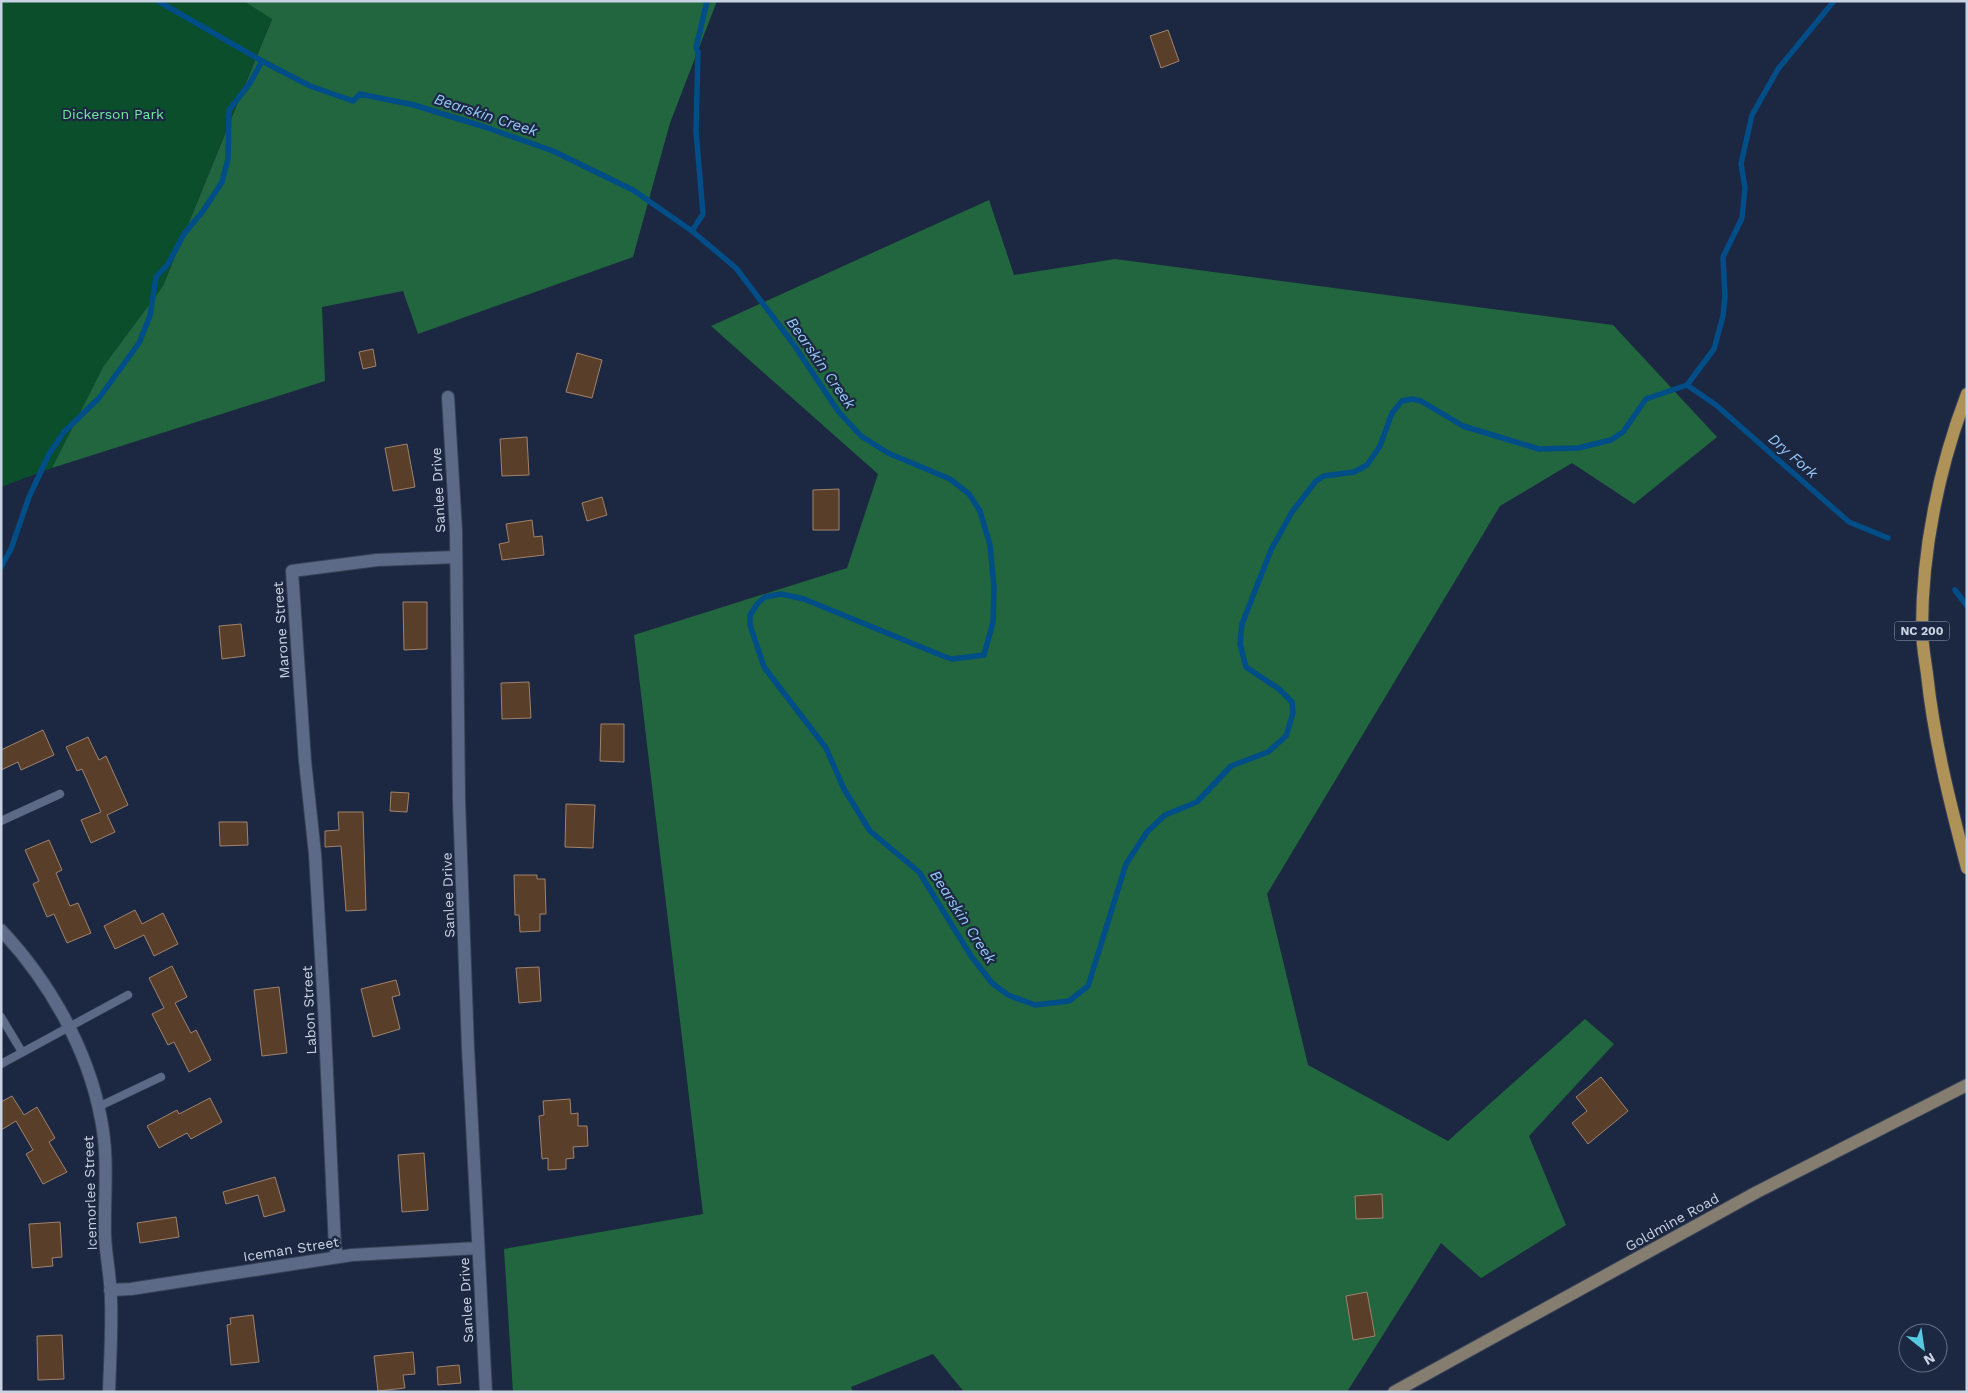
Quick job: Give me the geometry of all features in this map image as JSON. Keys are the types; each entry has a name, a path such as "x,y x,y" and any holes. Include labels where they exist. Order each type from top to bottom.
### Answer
{"main road":[{"name":"NC 200","path":"1967,394 1944,465 1931,532 1924,582 1922,630 1931,715 1944,780 1967,868"},
{"name":"Goldmine Road","path":"1394,1392 1757,1192 1967,1085"}],"street":[{"name":"Sanlee Drive","path":"448,396 456,556 459,802 486,1392"},
{"name":"Marone Street","path":"305,761 292,571 377,560 456,556"},
{"name":"Labon Street","path":"305,761 315,854 335,1247 338,1257"},
{"name":"Icemorlee Street","path":"1,930 21,951 61,1012 91,1080 102,1119 106,1170 105,1236 110,1290 109,1392"},
{"name":"Iceman Street","path":"110,1290 130,1289 338,1257 478,1248"}],"lane":[{"path":"1,821 60,794"},
{"path":"1,1064 128,995"},
{"path":"1,1017 22,1052"},
{"path":"98,1107 161,1077"}],"green space":[{"name":"Dickerson Park","path":"1,1 244,1 272,18 163,286 103,367 52,468 1,487"},
{"path":"244,1 717,1 670,123 633,257 418,334 403,291 322,307 325,381 52,468 103,367 163,286 272,19"},
{"path":"989,200 1014,275 1115,259 1613,325 1717,437 1634,504 1572,463 1500,506 1267,894 1308,1065 1448,1141 1585,1019 1614,1044 1529,1136 1566,1225 1481,1278 1441,1243 1347,1392 964,1392 933,1354 851,1387 853,1392 513,1392 504,1249 703,1214 634,635 847,568 878,474 711,326"}],"building":[{"path":"1168,30 1179,61 1161,68 1150,36"},
{"path":"373,349 376,366 363,369 359,352"},
{"path":"577,353 602,360 592,398 566,392"},
{"path":"527,437 529,475 502,476 500,439"},
{"path":"407,444 415,487 393,491 385,448"},
{"path":"839,489 839,530 813,530 813,490"},
{"path":"602,497 607,515 587,521 582,503"},
{"path":"532,520 534,537 542,536 544,555 502,560 499,544 509,542 506,524"},
{"path":"403,602 427,602 427,649 404,650"},
{"path":"241,624 245,656 222,659 219,626"},
{"path":"529,682 531,718 502,719 501,683"},
{"path":"601,724 624,724 624,762 600,761"},
{"path":"43,730 54,755 21,770 18,762 1,770 1,750"},
{"path":"88,737 99,760 106,756 128,805 107,815 115,832 91,843 81,820 101,812 82,769 77,771 66,747"},
{"path":"391,792 409,793 407,812 390,811"},
{"path":"566,804 595,805 593,848 565,847"},
{"path":"338,812 363,812 366,910 346,911 341,846 325,847 325,831 339,830"},
{"path":"219,822 247,822 248,845 220,846"},
{"path":"49,840 62,870 56,873 70,906 78,903 91,933 67,943 54,914 47,917 33,884 39,881 25,850"},
{"path":"514,875 537,875 537,879 545,879 546,914 540,914 540,931 520,932 519,915 515,915"},
{"path":"135,910 142,924 163,913 178,944 154,956 144,935 115,949 104,926"},
{"path":"172,966 187,997 175,1003 191,1033 196,1030 211,1060 189,1072 174,1042 168,1045 152,1014 164,1008 149,978"},
{"path":"539,967 541,1001 519,1003 516,968"},
{"path":"396,980 400,995 392,997 400,1029 373,1037 361,989"},
{"path":"279,987 287,1053 262,1056 254,990"},
{"path":"1601,1077 1628,1111 1588,1144 1572,1123 1587,1111 1576,1097"},
{"path":"12,1096 24,1115 37,1107 55,1138 49,1142 67,1172 43,1184 26,1154 33,1150 16,1121 1,1130 1,1102"},
{"path":"210,1098 222,1122 191,1139 187,1133 159,1148 147,1126 177,1110 179,1114"},
{"path":"570,1099 571,1114 578,1113 578,1126 587,1126 588,1146 573,1147 574,1158 566,1159 566,1169 548,1170 548,1158 542,1159 539,1116 544,1115 543,1101"},
{"path":"424,1153 428,1210 402,1212 398,1155"},
{"path":"275,1177 285,1211 264,1217 258,1195 226,1204 223,1192"},
{"path":"1382,1194 1383,1218 1356,1219 1355,1196"},
{"path":"176,1217 179,1237 140,1243 137,1223"},
{"path":"60,1222 62,1257 52,1258 53,1266 32,1268 29,1224"},
{"path":"1367,1292 1375,1336 1353,1340 1346,1296"},
{"path":"253,1315 259,1362 231,1365 227,1325 231,1324 230,1318"},
{"path":"62,1335 64,1379 38,1380 37,1336"},
{"path":"413,1352 415,1374 403,1375 405,1388 378,1391 374,1356"},
{"path":"459,1365 461,1383 438,1385 437,1367"}],"waterway":[{"name":"Bearskin Creek","path":"158,1 262,61 310,86 353,101 360,94 414,105 485,127 553,151 633,190 692,231 736,268 792,342 838,411 861,436 888,453 950,479 969,494 980,511 990,545 994,587 993,622 984,655 952,659 804,599 781,594 765,597 758,603 750,615 750,625 764,667 826,748 844,789 870,831 919,872 971,956 992,983 1008,995 1035,1005 1069,1001 1088,986 1126,864 1147,832 1165,815 1197,802 1231,766 1268,752 1286,736 1293,713 1292,702 1279,689 1246,667 1240,644 1242,624 1271,550 1292,512 1316,481 1324,476 1354,472 1367,465 1380,446 1392,413 1402,401 1412,399 1421,401 1463,426 1539,449 1578,448 1611,440 1623,432 1646,399 1687,385 1714,349 1723,316 1725,297 1723,257 1742,218 1745,188 1741,164 1752,115 1778,69 1834,1"},
{"path":"692,231 703,214 696,131 698,52 696,48 707,1"},
{"path":"1,567 11,549 29,497 49,454 64,432 99,398 139,343 150,316 156,277 168,264 184,234 203,211 222,182 228,159 229,110 250,83 262,61"},
{"name":"Dry Fork","path":"1687,385 1716,405 1849,522 1888,538"},
{"name":"Dry Fork","path":"1955,590 1967,606"}]}
